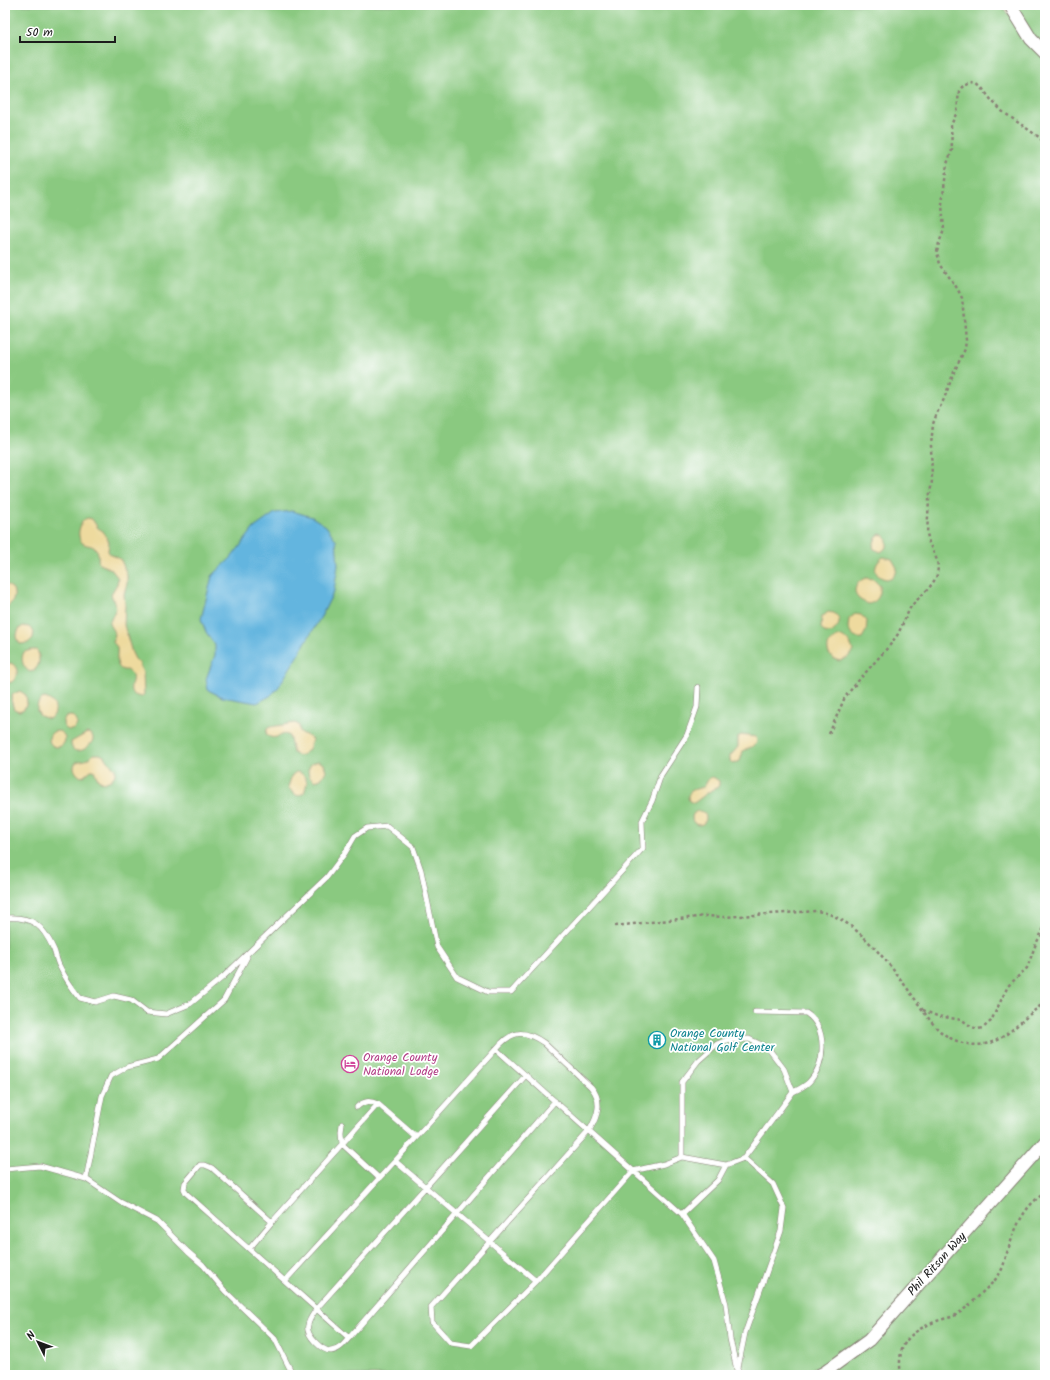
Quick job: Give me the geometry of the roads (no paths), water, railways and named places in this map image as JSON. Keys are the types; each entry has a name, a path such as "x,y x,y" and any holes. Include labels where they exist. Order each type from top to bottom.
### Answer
{"street":[{"path":"1010,5 1031,39 1045,53"},
{"name":"Phil Ritson Way","path":"818,1375 825,1372 869,1340 1045,1142"}],"lane":[{"path":"5,918 16,917 34,921 43,931 54,950 60,967 80,998 96,1002 114,996 131,1000 147,1012 166,1014 190,1004 218,982 249,953 305,896 327,877 345,853 355,836 367,828 387,826 413,847 421,870 437,947 457,977 488,992 511,992 642,848 642,821 652,801 661,775 686,735 697,707 698,687"},
{"path":"86,1179 102,1096 111,1076 127,1067 158,1059 224,1000 249,953"},
{"path":"285,1280 504,1040 513,1034 529,1034 544,1043 597,1093 597,1112 595,1122 589,1131 431,1307 432,1322 451,1343 471,1346 536,1281 634,1171 664,1164 682,1157 726,1165 744,1158 793,1092 804,1087 810,1081 818,1068 822,1056 823,1043 817,1024 812,1017 806,1013 755,1012"},
{"path":"682,1157 682,1082 698,1061 717,1044 727,1040 749,1039 768,1048 784,1069 793,1092"},
{"path":"496,1049 682,1214 714,1261 726,1304 730,1339 737,1373"},
{"path":"526,1075 317,1308 307,1325 308,1330 322,1348 333,1351 344,1344 556,1101"},
{"path":"357,1107 368,1101 378,1104 416,1138"},
{"path":"249,1248 378,1104"},
{"path":"342,1124 342,1144 379,1178"},
{"path":"737,1373 745,1333 781,1231 784,1208 773,1184 744,1158"},
{"path":"395,1161 536,1281"},
{"path":"272,1222 208,1166 200,1165 187,1179 184,1186 186,1192 349,1338"},
{"path":"682,1214 718,1180 726,1165"},
{"path":"5,1169 40,1166 86,1179 120,1202 157,1221 203,1265 225,1291 275,1339 293,1375"}],"water":[{"path":"292,511 312,517 326,526 336,540 338,565 334,591 322,615 278,688 270,696 257,703 222,697 208,690 206,679 215,655 215,645 206,632 201,619 212,576 231,558 254,528 275,513"}],"place":[{"name":"Orange County National Golf Center","path":"657,1040"},
{"name":"Orange County National Lodge","path":"350,1064"}]}
